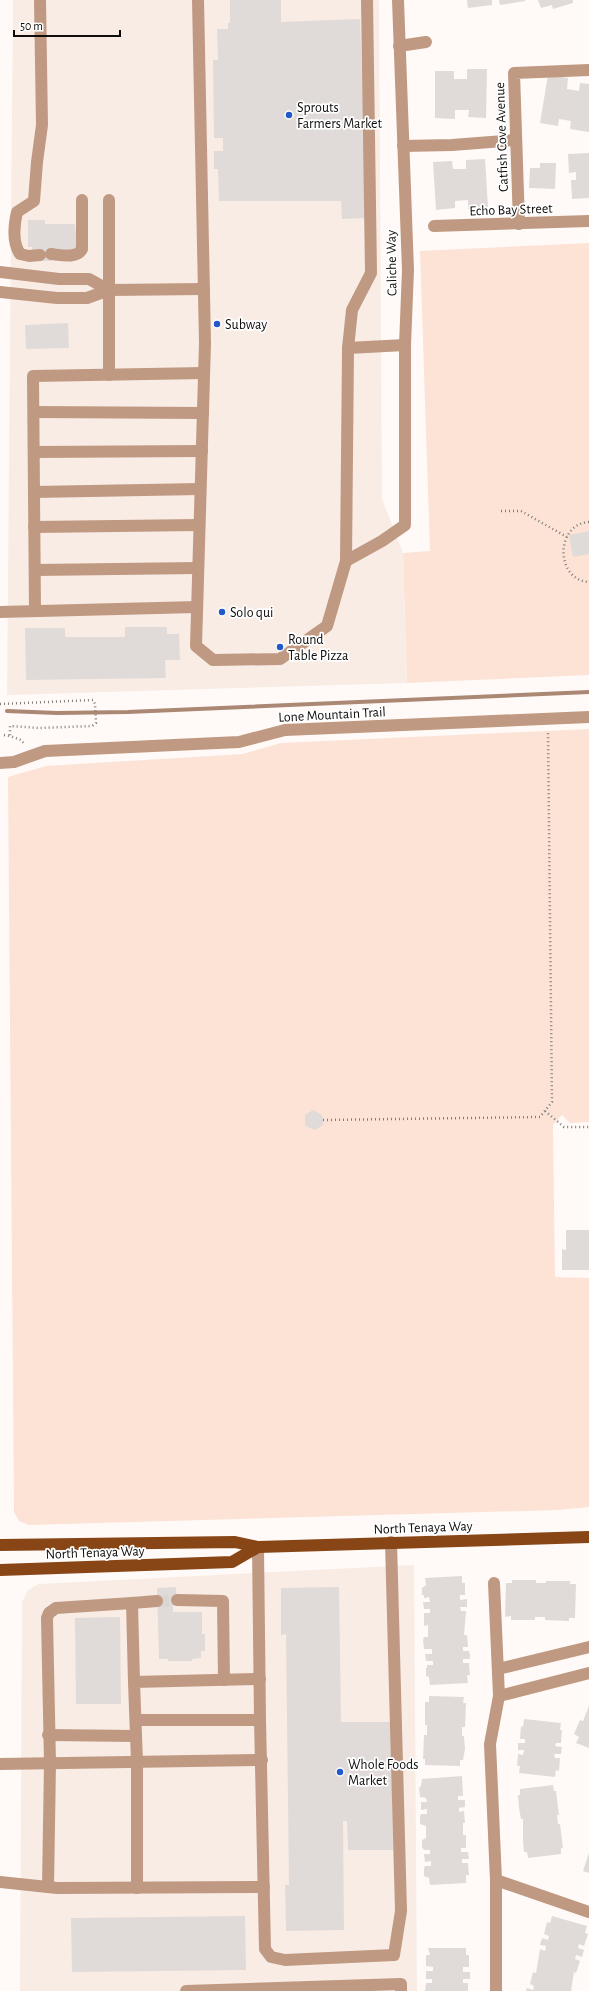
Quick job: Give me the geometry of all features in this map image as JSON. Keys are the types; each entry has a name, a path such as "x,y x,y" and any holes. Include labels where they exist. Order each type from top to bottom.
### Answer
{"main road":[{"name":"North Tenaya Way","path":"0,1545 235,1542 258,1547 589,1537"},
{"name":"North Tenaya Way","path":"0,1570 232,1562 258,1547"}],"street":[{"path":"40,0 42,125 34,201 17,212 15,223 15,242 20,254 29,256 46,254 75,256 80,253 82,249 82,200"},
{"path":"198,0 204,289 204,373 196,646 213,660 280,659 327,626 346,561 348,348 352,310 371,273 367,0"},
{"name":"Caliche Way","path":"346,561 382,541 405,525 408,270 398,0"},
{"path":"399,46 426,42"},
{"name":"Catfish Cove Avenue","path":"519,224 515,140 514,73 589,70"},
{"path":"403,146 452,145 515,140"},
{"path":"108,200 109,375"},
{"name":"Echo Bay Street","path":"434,226 589,221"},
{"path":"0,272 59,279 88,279 109,290"},
{"path":"0,292 36,297 88,298 109,290 204,289"},
{"path":"348,348 406,345"},
{"path":"35,611 33,376 204,373"},
{"path":"34,412 203,413"},
{"path":"34,452 202,451"},
{"path":"34,492 200,489"},
{"path":"34,527 199,525"},
{"path":"35,570 198,568"},
{"path":"0,612 197,607"},
{"name":"Lone Mountain Trail","path":"0,763 14,762 29,752 239,742 285,730 589,717"},
{"path":"258,1547 265,1949 271,1957 285,1960 394,1955 401,1911 391,1542"},
{"path":"494,1583 499,1696 490,1744 496,1880 496,1991"},
{"path":"177,1600 223,1601 224,1680"},
{"path":"48,1887 50,1763 48,1735 47,1618 56,1608 157,1601"},
{"path":"132,1603 137,1762 137,1888"},
{"path":"498,1669 589,1647"},
{"path":"499,1696 589,1673"},
{"path":"134,1682 260,1679"},
{"path":"136,1720 260,1720"},
{"path":"48,1735 136,1736"},
{"path":"0,1764 262,1760"},
{"path":"496,1880 589,1912"},
{"path":"0,1882 48,1887 264,1887"},
{"path":"186,1991 401,1984 402,1991"}],"path":[{"path":"501,511 521,511 567,537"},
{"path":"589,522 576,526 567,537 562,553 564,563 569,572 576,578 589,582"},
{"path":"0,704 93,700 96,704 96,723 92,726 39,728 10,726 10,736"},
{"path":"323,1120 540,1117 552,1102 548,729"},
{"path":"4,735 21,740 29,752"},
{"path":"545,1111 564,1127 589,1127"}],"shaded area":[{"path":"13,0 379,0 382,499 403,553 407,683 7,695"},
{"path":"589,243 589,675 407,683 403,553 430,551 420,251"},
{"path":"589,729 589,1122 570,1123 562,1115 553,1125 555,1277 589,1278 589,1507 558,1510 29,1525 19,1521 14,1512 8,777 46,766 243,754 281,743"},
{"path":"414,1565 417,1991 20,1991 22,1602 28,1590 39,1584"}],"building":[{"name":"Sprouts Farmers Market","path":"230,0 281,0 281,22 360,19 367,218 342,219 341,201 219,201 218,169 214,169 214,151 223,151 223,138 214,138 213,60 218,60 217,29 228,29 228,23 230,23"},
{"path":"467,0 492,0 492,5 468,8"},
{"path":"499,0 525,0 525,1 500,5"},
{"path":"538,0 573,0 573,3 553,9 552,5 541,8"},
{"path":"467,69 487,69 486,118 468,117 469,110 455,110 455,119 435,118 435,71 454,71 454,79 467,79"},
{"path":"548,75 568,78 567,89 579,91 580,83 589,84 589,132 570,129 571,121 559,119 558,126 540,123"},
{"path":"589,153 589,198 572,199 571,180 576,180 576,172 569,173 568,154"},
{"path":"485,159 488,207 468,209 468,200 455,201 455,208 436,210 433,162 452,161 453,169 466,169 466,160"},
{"path":"540,163 556,163 555,189 529,188 530,168 540,168"},
{"path":"28,220 45,220 45,224 75,224 77,250 51,251 51,261 40,261 40,251 32,251 32,247 28,247"},
{"path":"68,323 69,348 26,349 25,325"},
{"path":"589,531 589,554 573,557 569,535"},
{"path":"125,627 167,627 167,634 179,634 180,660 165,660 166,678 26,680 25,628 65,628 65,637 125,637"},
{"path":"313,1110 322,1115 323,1120 323,1125 315,1130 305,1126 305,1115"},
{"path":"566,1230 589,1230 589,1270 562,1270 562,1249 566,1250"},
{"path":"462,1576 462,1583 465,1583 465,1595 460,1595 460,1600 467,1599 467,1607 460,1607 461,1611 466,1611 464,1635 467,1635 468,1647 463,1647 463,1651 469,1651 470,1655 470,1659 463,1659 463,1663 469,1663 470,1675 467,1675 468,1683 430,1685 429,1677 426,1676 426,1668 427,1665 433,1665 433,1661 426,1661 425,1654 432,1654 432,1649 424,1649 423,1640 424,1637 428,1637 428,1625 424,1626 424,1613 430,1613 430,1609 424,1609 423,1602 430,1602 429,1597 424,1598 424,1595 422,1595 422,1588 426,1585 425,1578"},
{"path":"512,1580 536,1580 536,1583 546,1583 546,1581 570,1581 570,1584 576,1584 575,1618 569,1618 569,1621 545,1620 545,1617 535,1617 535,1620 511,1620 511,1616 505,1617 506,1583 512,1583"},
{"path":"176,1587 177,1605 173,1605 173,1612 202,1612 202,1634 205,1634 205,1651 201,1651 201,1658 192,1659 192,1661 168,1661 168,1659 159,1659 157,1588"},
{"name":"Whole Foods Market","path":"339,1587 341,1722 391,1722 393,1850 348,1850 347,1821 343,1821 344,1930 286,1931 285,1885 289,1885 286,1634 281,1635 281,1588"},
{"path":"120,1617 121,1704 76,1704 75,1618"},
{"path":"429,1696 464,1697 463,1703 466,1703 465,1727 462,1727 462,1736 464,1736 465,1749 463,1760 460,1760 460,1766 425,1765 425,1759 423,1759 424,1735 427,1735 427,1725 425,1725 425,1702 429,1702"},
{"path":"589,1706 589,1748 576,1743 579,1737 574,1734 580,1720 583,1721"},
{"path":"524,1719 561,1723 561,1743 556,1743 555,1746 562,1747 561,1754 554,1754 555,1758 560,1758 559,1771 556,1770 555,1777 519,1773 520,1766 517,1766 518,1754 523,1755 524,1750 518,1750 518,1743 525,1743 525,1739 520,1739 521,1726 523,1727"},
{"path":"462,1776 463,1796 458,1796 458,1800 465,1800 465,1807 459,1808 459,1812 464,1811 465,1823 463,1823 463,1835 466,1835 466,1848 461,1848 461,1852 468,1852 469,1859 462,1859 462,1863 468,1863 469,1875 466,1875 466,1883 430,1885 429,1878 424,1876 424,1868 425,1866 431,1866 431,1861 425,1862 424,1854 430,1854 430,1850 424,1850 422,1847 422,1840 426,1838 426,1826 420,1824 421,1814 427,1814 427,1809 421,1810 421,1802 427,1802 426,1798 420,1797 419,1788 421,1786 422,1779"},
{"path":"553,1785 554,1791 556,1791 559,1815 557,1815 558,1824 560,1824 563,1848 561,1848 561,1854 528,1858 527,1852 524,1852 523,1819 521,1819 518,1795 520,1795 520,1789"},
{"path":"589,1853 589,1873 583,1871"},
{"path":"245,1916 246,1970 72,1972 71,1918"},
{"path":"552,1916 587,1926 585,1933 588,1934 584,1946 579,1944 578,1948 584,1950 582,1957 576,1955 575,1959 580,1961 576,1973 574,1972 571,1991 526,1991 527,1988 533,1990 534,1986 530,1984 533,1972 536,1973 540,1949 545,1951 546,1946 540,1945 542,1938 548,1940 549,1936 544,1934 547,1922 550,1923"},
{"path":"428,1948 466,1948 466,1955 469,1955 469,1967 463,1967 463,1972 470,1972 470,1979 463,1979 463,1983 468,1983 468,1991 425,1991 426,1983 432,1983 432,1979 426,1979 426,1971 433,1971 433,1967 426,1966 426,1955 430,1955"}],"waterway":[{"path":"7,711 57,713 128,712 589,692"}],"tunnel":[{"path":"157,1601 177,1600"}],"place":[{"name":"Sprouts Farmers Market","path":"289,115"},
{"name":"Subway","path":"217,324"},
{"name":"Solo qui","path":"222,612"},
{"name":"Round Table Pizza","path":"280,647"},
{"name":"Whole Foods Market","path":"340,1772"}]}
